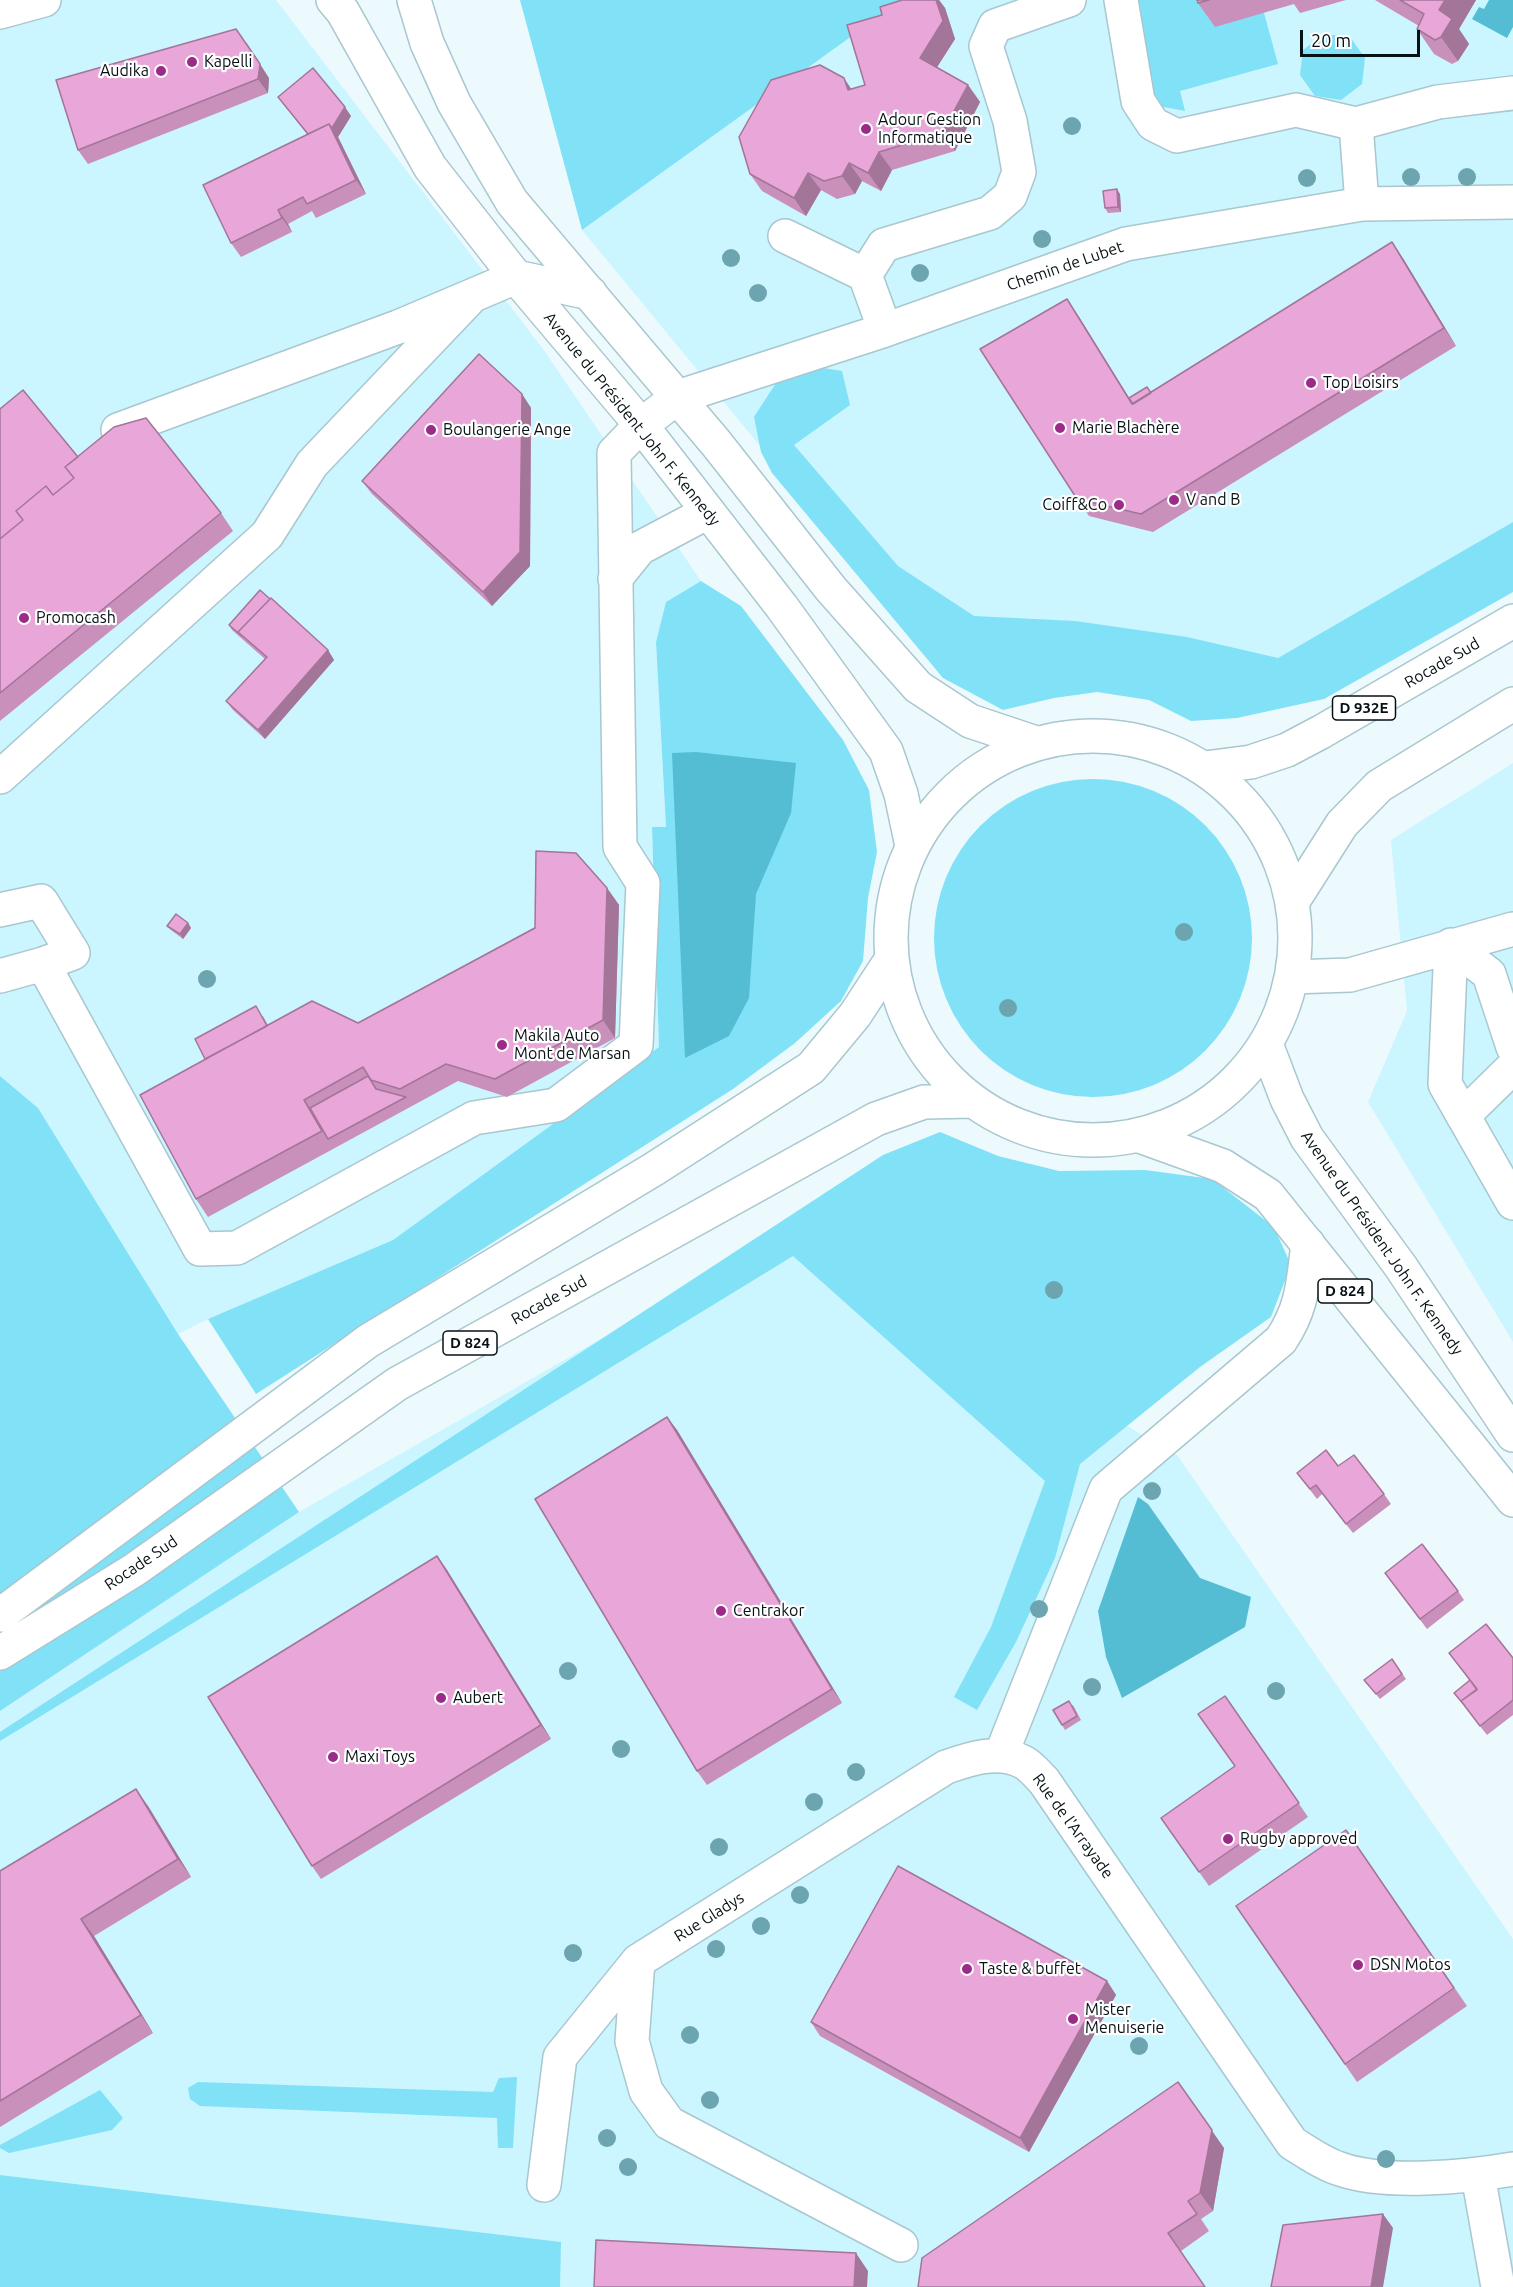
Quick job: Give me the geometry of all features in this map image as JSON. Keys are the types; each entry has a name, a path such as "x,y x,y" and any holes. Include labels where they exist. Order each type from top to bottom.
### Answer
{"main road":[{"path":"0,12 44,0"},
{"name":"Avenue du Président John F. Kennedy","path":"333,0 343,12 430,167 516,277 641,425 782,607 886,751 901,794 912,846"},
{"path":"414,0 427,44 454,103 512,202 678,397 831,588 918,687 970,721 1036,743"},
{"path":"865,275 884,245 990,213 1010,196 1019,172 1010,121 986,46 995,26 1069,0"},
{"path":"1121,0 1138,101 1153,124 1177,136 1296,110 1356,124 1438,102 1513,93"},
{"path":"1356,124 1362,204"},
{"name":"Chemin de Lubet","path":"43,964 200,1250 237,1248 474,1118 556,1105 636,1045 643,883 620,847 614,453 641,425 678,397 885,330 1126,244 1362,204 1513,202"},
{"path":"785,236 865,275 885,330"},
{"path":"118,430 398,327 516,277 590,293"},
{"path":"0,777 267,535 312,464 472,296"},
{"path":"615,579 640,548 708,512"},
{"name":"Rocade Sud","path":"1205,768 1251,762 1287,750 1513,621"},
{"path":"1293,902 1342,824 1379,786 1513,704"},
{"path":"1094,735 1152,744 1205,768 1246,804 1276,850 1293,902 1292,977 1282,1012 1266,1044 1232,1085 1197,1110 1188,1116 1137,1135 1080,1140 1023,1128 973,1101 933,1062 905,1014 891,960 892,911 897,883 912,846 943,801 986,766 1036,743 1094,735"},
{"path":"0,910 41,901 73,953 0,976"},
{"path":"1292,977 1350,975 1513,929"},
{"path":"1451,945 1489,974 1513,1047"},
{"path":"1451,945 1445,1084 1513,1203"},
{"path":"0,1615 368,1341 654,1169 811,1068 855,1015 891,960"},
{"name":"Avenue du Président John F. Kennedy","path":"1266,1044 1287,1099 1306,1138 1401,1267 1513,1435"},
{"path":"1463,1116 1513,1067"},
{"name":"Rocade Sud","path":"0,1653 134,1570 397,1384 876,1119 924,1102 973,1101"},
{"name":"D 824","path":"1137,1135 1223,1166 1268,1195 1513,1500"},
{"path":"1000,1755 1106,1489 1281,1340 1293,1321 1300,1298 1308,1245"},
{"name":"Rue Gladys","path":"544,2185 560,2057 638,1961 946,1767 974,1757 1000,1755"},
{"name":"Rue de l'Arrayade","path":"1000,1755 1024,1762 1044,1781 1292,2142 1317,2159 1341,2170 1391,2178 1478,2175 1513,2169"},
{"path":"638,1961 632,2041 646,2091 669,2123 901,2245"},
{"path":"1478,2175 1498,2287"}],"shaded area":[{"path":"0,0 276,0 543,349 701,581 666,602 656,642 666,827 652,827 659,1047 393,1240 178,1334 38,1108 0,1076"},
{"path":"520,0 902,0 582,230"},
{"path":"902,0 1513,0 1513,522 1278,658 901,617 582,230"},
{"path":"1134,0 1207,0 1264,13 1278,64 1180,91 1185,111 1153,105"},
{"path":"1489,0 1513,0 1513,27 1507,38 1472,19 1479,7 1484,9"},
{"path":"1324,34 1350,37 1365,58 1362,84 1341,100 1315,96 1300,75 1303,50"},
{"path":"817,367 842,371 850,405 794,445 898,566 974,616 1075,621 1187,637 1278,658 1513,522 1513,592 1324,699 1237,718 1191,721 1149,700 1097,692 1054,698 1003,710 943,678 772,473 761,452 754,417 776,383"},
{"path":"701,581 741,606 843,740 869,790 877,852 868,898 863,961 841,1001 795,1043 733,1089 256,1394 208,1319 393,1240 659,1047 652,827 666,827 656,642 666,602"},
{"path":"696,752 796,763 791,813 756,894 749,998 729,1036 685,1058 672,753"},
{"path":"1513,763 1513,1342 1368,1102 1407,1011 1391,840"},
{"path":"1077,779 1109,779 1139,785 1168,797 1182,805 1206,825 1226,849 1240,877 1246,892 1252,922 1252,954 1246,984 1240,999 1226,1027 1206,1051 1182,1071 1139,1091 1109,1097 1077,1097 1047,1091 1004,1071 980,1051 960,1027 940,984 934,954 934,922 940,892 960,849 980,825 1004,805 1047,785"},
{"path":"0,1076 38,1108 178,1334 299,1512 0,1711"},
{"path":"940,1132 998,1156 1059,1171 1145,1170 1212,1179 1274,1227 1291,1265 1271,1317 1200,1367 1080,1464 1055,1558 1016,1642 977,1710 954,1697 991,1627 1045,1481 793,1256 0,1741 0,1732 883,1155"},
{"path":"791,1230 1177,1455 1513,1939 1513,2287 560,2287 560,2242 0,2175 0,1711 299,1512"},
{"path":"1138,1497 1148,1504 1200,1578 1251,1597 1245,1627 1122,1698 1106,1657 1098,1611"},
{"path":"517,2077 513,2148 498,2148 497,2118 200,2106 190,2099 188,2088 198,2082 493,2092 499,2078"},
{"path":"100,2090 123,2118 112,2130 9,2153 0,2148 0,2145"},
{"path":"0,2175 561,2242 560,2287 0,2287"}],"building":[{"name":"Adour Gestion Informatique","path":"902,0 936,0 943,21 920,58 968,85 942,133 879,152 868,173 849,163 842,176 824,181 808,173 794,198 750,174 739,137 771,80 820,65 844,78 848,90 865,85 847,25 882,15 880,7"},
{"path":"1400,0 1445,0 1439,10 1452,19 1441,37 1435,40 1417,29 1424,14"},
{"path":"236,29 260,64 258,79 78,150 56,80"},
{"path":"313,68 345,107 332,128 329,124 308,134 278,97"},
{"path":"329,124 356,180 307,204 303,197 278,210 282,218 231,243 203,185"},
{"path":"1117,189 1118,207 1105,208 1103,191"},
{"path":"1392,242 1444,328 1141,514 1077,499 980,349 1067,299 1132,404"},
{"path":"479,354 522,394 520,552 483,592 362,481"},
{"path":"1147,387 1151,393 1133,404 1129,398"},
{"path":"23,390 78,457 65,467 74,478 53,495 46,486 16,511 23,520 0,539 0,409"},
{"path":"146,418 221,513 0,693 0,539 23,520 16,511 46,486 53,495 74,478 65,467 114,427"},
{"path":"260,590 270,599 238,632 242,636 229,625"},
{"path":"271,598 328,650 258,730 226,701 267,657 238,632"},
{"path":"536,851 576,853 607,888 603,1020 495,1079 446,1064 400,1089 371,1080 363,1067 304,1100 322,1131 196,1199 140,1095 312,1001 358,1023 535,928"},
{"path":"176,914 188,923 180,934 167,926"},
{"path":"256,1006 267,1026 205,1059 195,1039"},
{"path":"368,1076 376,1089 406,1097 328,1139 310,1108"},
{"path":"667,1417 832,1689 697,1771 535,1499"},
{"path":"1326,1450 1338,1466 1354,1455 1384,1494 1346,1524 1316,1485 1310,1489 1297,1473"},
{"path":"1422,1544 1458,1591 1420,1619 1385,1573"},
{"path":"437,1556 541,1725 312,1866 208,1697"},
{"path":"1486,1624 1513,1658 1513,1700 1480,1726 1461,1701 1477,1689 1449,1653"},
{"path":"1392,1659 1402,1674 1376,1694 1364,1680"},
{"path":"1470,1680 1477,1690 1461,1701 1465,1706 1454,1693"},
{"path":"1225,1696 1299,1803 1199,1872 1161,1818 1235,1766 1198,1714"},
{"path":"1069,1701 1077,1716 1062,1725 1053,1710"},
{"path":"136,1789 178,1859 81,1919 141,2015 0,2101 0,1871"},
{"name":"DSN Motos","path":"1346,1830 1454,1988 1345,2064 1236,1906"},
{"path":"898,1866 1107,1981 1020,2138 811,2022"},
{"path":"1178,2082 1212,2130 1200,2193 1188,2201 1197,2214 1168,2233 1205,2287 918,2287 922,2258"},
{"path":"1383,2214 1371,2287 1271,2287 1283,2225"},
{"path":"596,2240 856,2253 854,2287 594,2287"}],"place":[{"name":"Kapelli","path":"192,62"},
{"name":"Audika","path":"161,71"},
{"name":"Adour Gestion Informatique","path":"866,129"},
{"name":"Top Loisirs","path":"1311,383"},
{"name":"Marie Blachère","path":"1060,428"},
{"name":"Boulangerie Ange","path":"431,430"},
{"name":"V and B","path":"1174,500"},
{"name":"Coiff&Co","path":"1119,505"},
{"name":"Promocash","path":"24,618"},
{"name":"Makila Auto Mont de Marsan","path":"502,1045"},
{"name":"Centrakor","path":"721,1611"},
{"name":"Aubert","path":"441,1698"},
{"name":"Maxi Toys","path":"333,1757"},
{"name":"Rugby approved","path":"1228,1839"},
{"name":"DSN Motos","path":"1358,1965"},
{"name":"Taste & buffet","path":"967,1969"},
{"name":"Mister Menuiserie","path":"1073,2019"}]}
